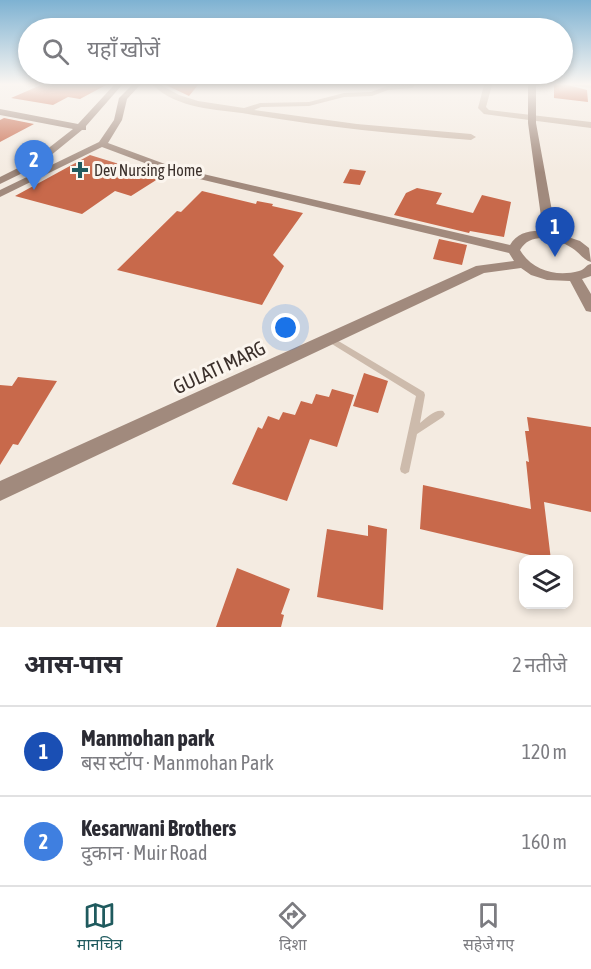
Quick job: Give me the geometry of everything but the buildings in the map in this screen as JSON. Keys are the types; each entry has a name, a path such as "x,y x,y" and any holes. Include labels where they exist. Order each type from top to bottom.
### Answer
{"main road":[{"path":"15,114 85,125 112,121 114,126"},
{"path":"0,181 52,153 85,125 94,114"},
{"path":"0,194 97,146 114,126 118,114"},
{"path":"532,114 550,235"},
{"path":"59,146 63,152 97,146 170,170 519,257 548,276 575,278 590,272 591,268"},
{"path":"519,257 516,242 524,237 550,235 578,245 591,258"},
{"name":"GULATI MARG","path":"0,491 481,269 519,257"},
{"path":"575,278 591,307"}],"street":[{"path":"261,114 318,125 471,137"},
{"path":"504,114 591,125"}],"lane":[{"path":"330,339 421,395 405,469"},
{"path":"413,432 440,414"}],"place":[{"name":"Dev Nursing Home","path":"80,170"},
{"name":"Kesarwani Brothers","path":"34,190"},
{"name":"Manmohan park","path":"555,257"}]}
